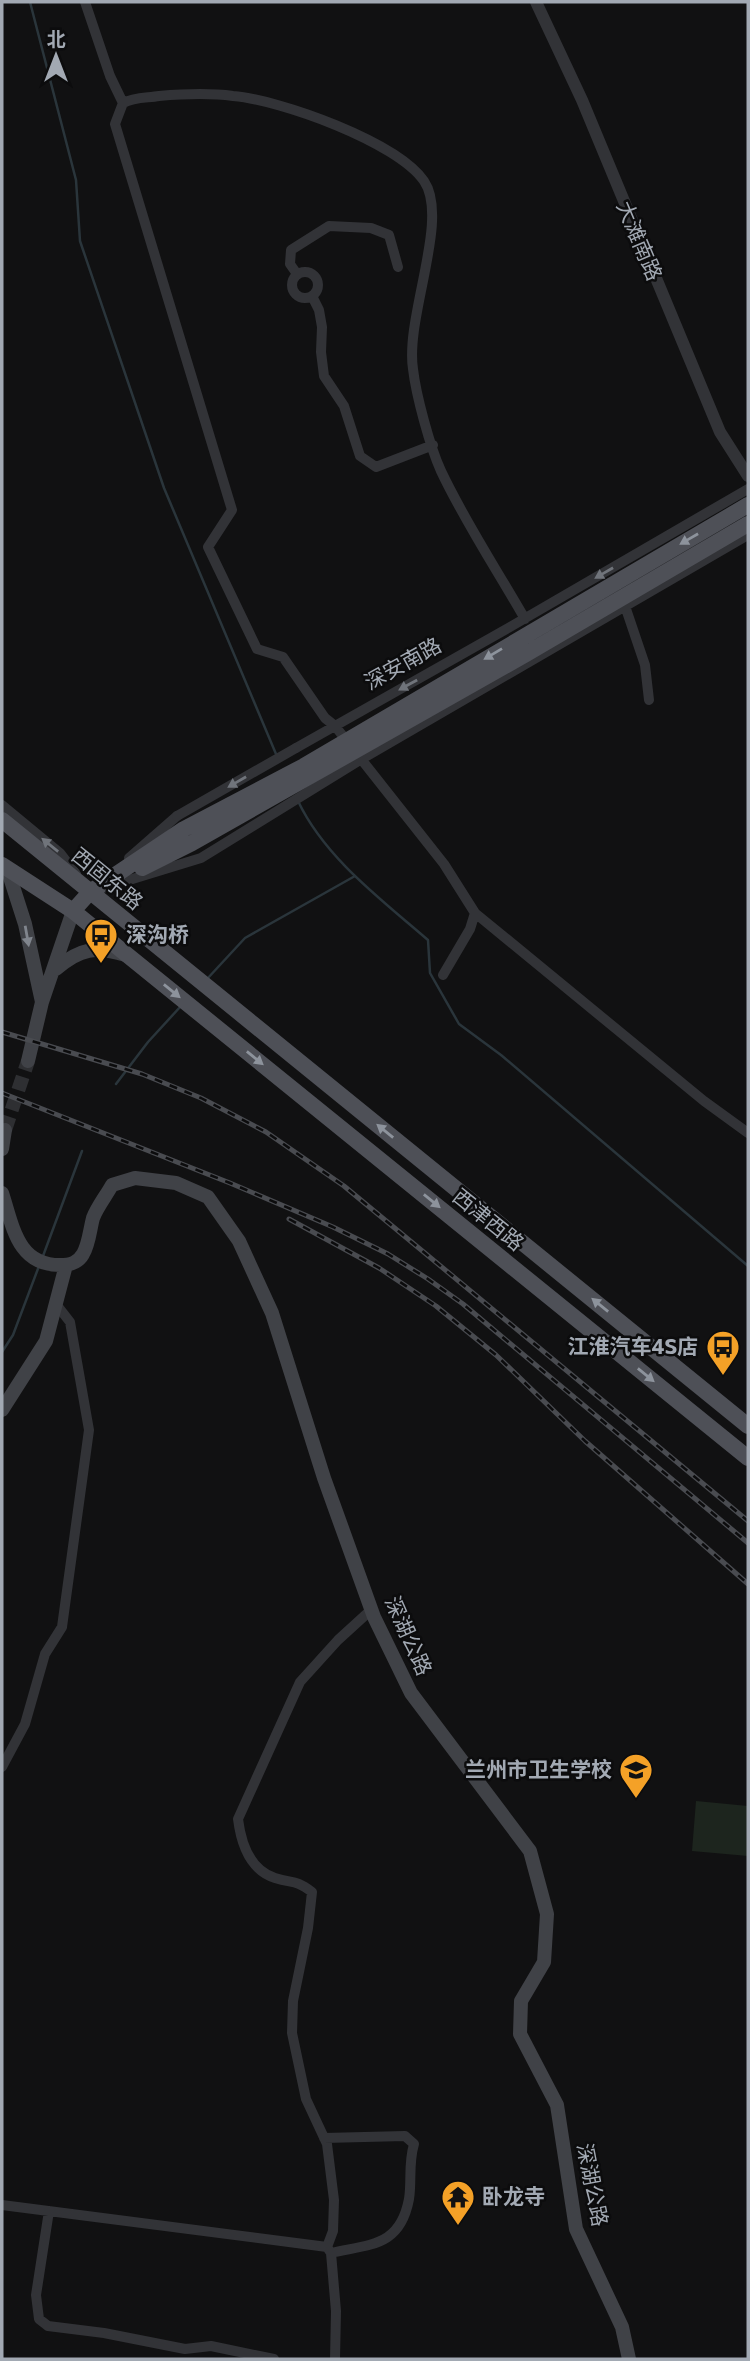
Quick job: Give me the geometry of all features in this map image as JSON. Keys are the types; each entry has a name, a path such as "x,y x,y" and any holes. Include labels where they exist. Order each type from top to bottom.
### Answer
{"main road":[{"name":"深安南路","path":"90,892 185,830 310,777 748,505"},
{"name":"深安南路","path":"354,751 624,602 748,524"},
{"name":"西固东路","path":"2,820 219,996"},
{"path":"5,868 73,911 126,955"},
{"path":"5,868 25,924 42,1002"},
{"path":"28,1061 42,1002 73,911 90,892"},
{"path":"55,970 69,957 88,950 107,950 126,955"},
{"name":"西津西路","path":"126,955 748,1458"},
{"name":"西津西路","path":"219,996 748,1426"},
{"path":"2,1149 5,1130"},
{"name":"深湖公路","path":"66,1265 76,1262 84,1252 94,1215 112,1185 135,1178 176,1183 208,1197 239,1241 272,1313 324,1478 372,1609 411,1693 530,1851 547,1914 544,1962 521,2001 520,2034 557,2105 576,2228 622,2327 629,2359"},
{"path":"2,1193 21,1247 27,1254 49,1265 66,1265 46,1341 2,1410"}],"street":[{"path":"85,2 110,76 123,103"},
{"name":"大滩南路","path":"536,2 582,100 720,432 748,476"},
{"path":"525,619 440,469 413,369 411,346 434,223 433,202 424,181 408,165 370,140 288,107 234,96 172,95 130,99 123,103 115,124 232,510 208,547 257,649 282,657 325,718 335,726 444,864 475,913 704,1101 748,1133"},
{"path":"297,274 290,264 291,250 329,226 371,228 389,235 398,267"},
{"path":"307,271 316,277 318,287 312,296 302,298 293,292 291,282 297,274 307,271"},
{"path":"312,296 319,310 322,327 324,376 344,406 360,456 376,467 433,445"},
{"name":"深安南路","path":"90,892 185,830 296,748 748,489"},
{"name":"深安南路","path":"624,602 748,535"},
{"path":"624,602 645,665 649,700"},
{"name":"深安南路","path":"90,892 201,858 310,777"},
{"path":"2,805 60,853 90,892"},
{"path":"443,975 471,929 475,913"},
{"path":"2,1767 25,1724 45,1654 62,1627 89,1430 70,1322 56,1304"},
{"path":"335,2359 336,2311 329,2250 334,2200 327,2144 306,2099 292,2033 293,2001 312,1892 298,1882 277,1879 261,1872 253,1864 240,1839 238,1819 300,1682 338,1640 372,1609"},
{"path":"2,2205 329,2250 385,2241 399,2228 409,2199 409,2161 414,2144 405,2136 324,2138"},
{"path":"49,2211 36,2295 39,2319 48,2326 104,2333 185,2350 211,2346 274,2359"}],"shaded area":[{"path":"696,1801 748,1806 748,1856 692,1851"}],"waterway":[{"path":"30,2 76,180 80,241 164,488 276,754"},
{"path":"298,801 309,822 339,859 428,940 430,973 459,1024 501,1055 748,1266"},
{"path":"207,979 245,938 355,876"},
{"path":"116,1084 148,1042 181,1006"},
{"path":"43,1256 82,1151"},
{"path":"2,1352 13,1335 39,1266"}],"tunnel":[{"path":"5,1130 28,1061"}],"railway":[{"path":"2,1032 142,1074 201,1098 266,1132 344,1186 748,1521"},
{"path":"2,1093 230,1183 388,1254 463,1304 748,1543"},
{"path":"289,1219 379,1268 436,1306 496,1355 585,1441 748,1584"}],"place":[{"name":"深沟桥","path":"101,965"},
{"name":"江淮汽车4S店","path":"723,1377"},
{"name":"兰州市卫生学校","path":"636,1800"},
{"name":"卧龙寺","path":"458,2227"}]}
